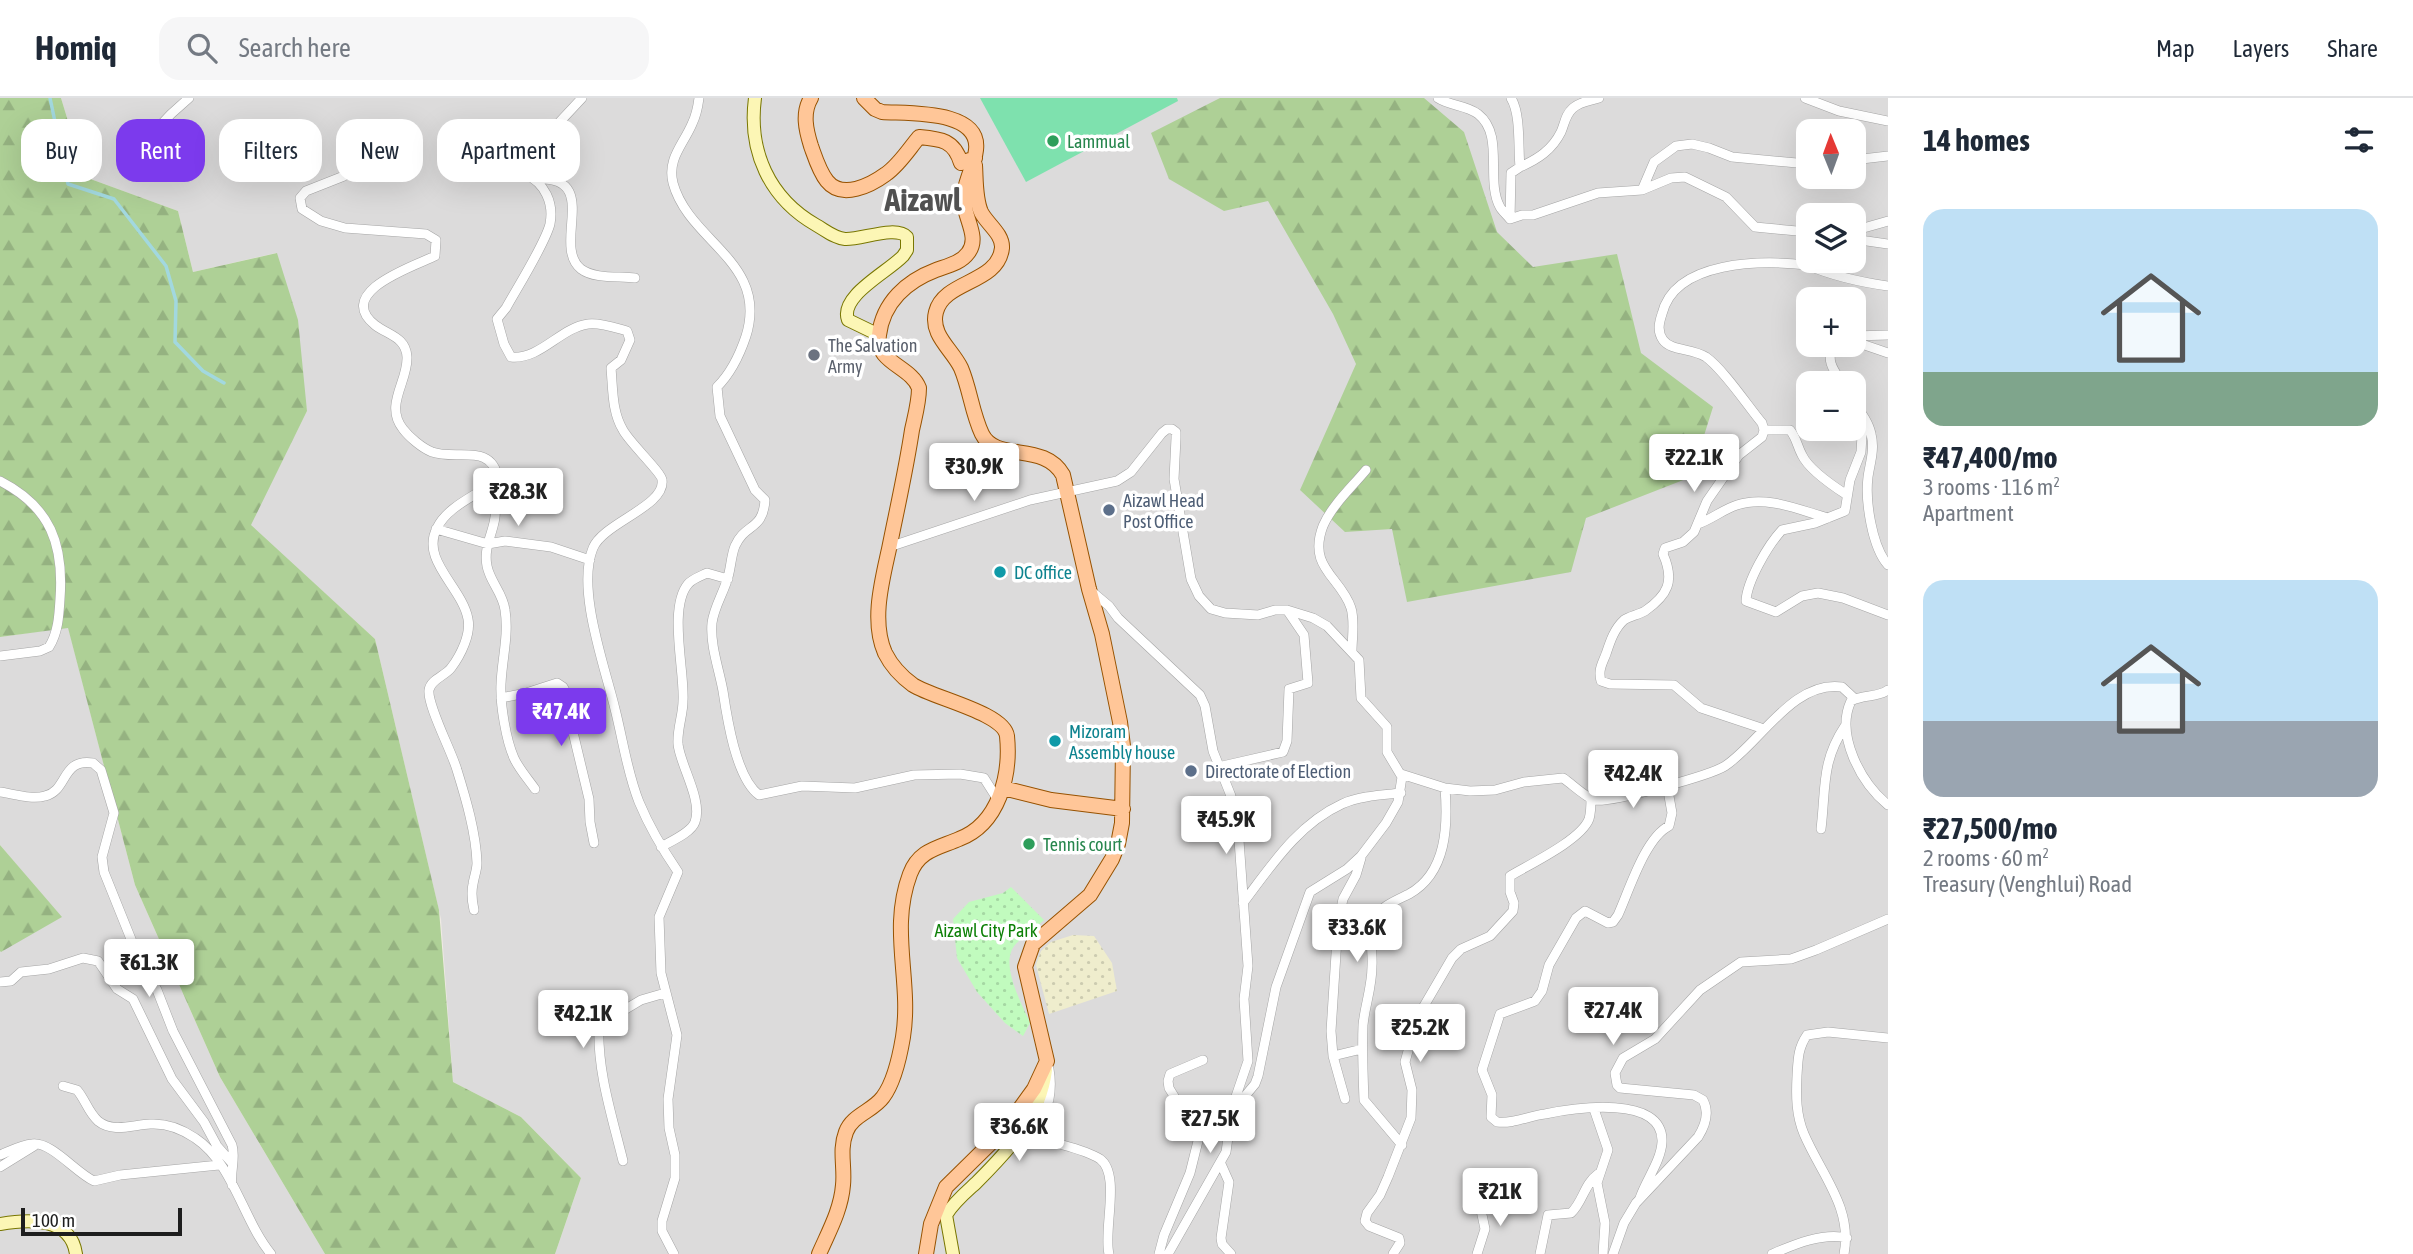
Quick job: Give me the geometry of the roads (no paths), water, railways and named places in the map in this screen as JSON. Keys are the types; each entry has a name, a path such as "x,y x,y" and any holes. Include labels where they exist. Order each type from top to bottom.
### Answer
{"main road":[{"path":"811,98 806,107 809,139 828,183 842,191 855,189 887,174 919,137 942,139 957,151 961,163 975,158"},
{"path":"864,98 874,109 882,112 942,116 968,128 976,140 978,205 986,222 999,236 1002,250 986,272 952,291 940,303 935,319 937,334 961,369 986,440 997,447 1032,453 1049,460 1059,468 1102,634 1123,746 1123,809 1118,844 1101,880 1090,895 1033,944 1025,967 1047,1061 1034,1089 1005,1129 946,1187 931,1224 926,1254"},
{"path":"819,1254 836,1218 841,1200 843,1142 847,1128 883,1097 890,1085 903,1037 905,1009 899,927 901,907 911,872 926,852 975,831 988,818 1001,794 1007,741 1002,725 996,720 915,686 900,673 885,653 879,611 919,388 913,379 882,352 879,334 888,307 897,293 929,273 957,262 971,250 973,236 964,203 964,192 975,158"},
{"path":"1001,794 1123,809"}],"street":[{"path":"166,119 189,98"},
{"path":"562,119 582,98"},
{"path":"699,98 692,124 671,164 674,184 689,213 733,265 745,284 751,304 749,326 742,346 726,377 717,387 720,416 755,490 765,500 764,513 757,524 741,534 734,549 728,579 712,622 732,740 756,793 764,795 802,786 855,788 900,776 960,774 984,778 1001,794"},
{"path":"755,98 755,146 772,184 794,211 839,238 898,232 907,237 907,250 903,256 851,299 846,309 848,320 879,334"},
{"path":"1438,98 1480,115 1486,123 1491,134 1499,206 1510,219"},
{"path":"1511,98 1518,133 1520,167"},
{"path":"1510,219 1511,173 1537,160 1552,147 1565,117 1573,108 1599,98"},
{"path":"1805,98 1839,111 1888,121"},
{"path":"1642,190 1654,162 1676,146 1692,144 1732,157 1796,163"},
{"path":"1866,159 1888,156"},
{"path":"1874,159 1888,162"},
{"path":"1510,219 1533,215 1598,193 1642,190 1671,178 1685,177 1726,197 1755,227 1796,231"},
{"path":"336,179 306,191 300,198 302,209 321,221 345,228 426,234 436,240 435,256 383,280 368,292 364,302 366,315 374,325 401,341 407,355 405,373 396,399 395,413 401,428 416,442 433,452 488,458 496,466 498,479 485,491 449,512 436,529 432,546 438,566 464,601 469,622 464,646 450,670 434,681 429,690 432,706 458,771 476,852 477,867 472,895 474,910"},
{"path":"538,182 545,191 551,209 550,226 506,308 497,319 504,344 511,357 523,358 589,323 627,331 630,340 621,360 611,368 615,412 631,444 660,473 663,481 659,495 603,535 593,546 588,574 591,606 628,769 639,803 661,847 678,872 659,917 661,973 677,1035 668,1099 668,1128 675,1155 675,1178 662,1221 662,1231 674,1254"},
{"path":"559,182 566,187 572,198 571,239 576,264 584,271 635,278"},
{"path":"1866,228 1888,222"},
{"path":"1866,241 1888,244"},
{"path":"1764,729 1707,711 1674,685 1610,684 1601,681 1599,670 1612,637 1620,625 1647,609 1667,587 1670,576 1663,554 1665,548 1683,542 1694,532 1707,501 1735,461 1744,450 1762,437 1765,430 1762,422 1710,360 1692,350 1673,348 1661,338 1658,327 1664,306 1680,286 1714,269 1796,262"},
{"path":"1825,273 1888,286"},
{"path":"1866,335 1888,335"},
{"path":"1866,345 1888,353"},
{"path":"1866,423 1872,440 1868,494 1874,538 1888,565"},
{"path":"889,547 1030,500 1117,481 1131,472 1162,433 1172,429 1176,432 1174,479 1182,534 1191,579 1199,596 1211,609 1225,613 1258,615 1287,610 1322,622 1333,630 1359,660 1361,698 1387,727 1387,752 1401,774 1401,793 1386,823 1361,856 1347,869 1310,892 1276,988 1258,1076 1255,1084 1231,1113"},
{"path":"1765,430 1790,430 1797,439 1802,457 1828,483 1847,495"},
{"path":"1862,441 1845,510 1815,523 1786,528 1778,534 1755,572 1747,590 1746,601 1776,612 1802,596 1827,594 1888,615"},
{"path":"1352,651 1351,607 1326,572 1320,556 1320,540 1329,516 1366,470"},
{"path":"0,481 23,495 43,516 57,546 62,574 57,625 50,648 0,656"},
{"path":"485,491 496,508 486,564 505,607 507,627 501,698 514,758 535,789"},
{"path":"1698,524 1734,506 1752,501 1766,501 1828,518"},
{"path":"436,529 488,544 505,541 551,547 590,560"},
{"path":"661,847 690,829 695,823 696,814 693,788 678,744 684,701 679,643 684,593 689,583 707,573 728,579"},
{"path":"1089,589 1200,695 1205,706 1218,767 1236,810 1248,966 1244,999 1248,1061 1231,1113 1228,1143 1221,1164 1168,1254"},
{"path":"1218,767 1283,752 1287,741 1289,689 1308,683 1304,635 1287,610"},
{"path":"501,698 557,683 563,687 568,696 572,728 590,799 594,843"},
{"path":"1401,774 1445,788 1483,791 1524,782 1563,778 1594,800 1616,799 1724,766 1790,706 1817,688 1842,687 1855,699"},
{"path":"1888,690 1879,696 1851,701 1846,712 1845,726 1848,741 1863,777 1888,805"},
{"path":"1821,829 1829,753 1845,726"},
{"path":"0,792 43,797 54,792 70,769 77,764 93,762 101,770 114,813 102,857 104,872 137,954 157,990 173,1031 232,1145 232,1185"},
{"path":"1613,1254 1624,1223 1640,1198 1662,1144 1661,1131 1654,1119 1645,1113 1629,1109 1573,1109 1507,1123 1497,1122 1491,1116 1492,1095 1482,1070 1500,1014 1535,1000 1542,991 1549,965 1576,918 1585,911 1608,923 1613,922 1618,915 1637,866 1661,830 1669,826 1672,813 1667,785"},
{"path":"1402,1145 1364,1100 1363,1021 1370,992 1373,921 1379,911 1413,892 1430,874 1438,860 1446,836 1448,816 1445,788"},
{"path":"1243,903 1288,844 1314,820 1343,803 1401,793"},
{"path":"1393,1254 1400,1243 1399,1238 1369,1226 1365,1221 1367,1213 1380,1195 1402,1145 1413,1106 1405,1062 1417,1018 1452,958 1461,949 1490,936 1513,911 1510,876 1573,840 1590,818 1591,797"},
{"path":"1345,1099 1333,1056 1331,1031 1339,915 1361,856"},
{"path":"1640,1198 1698,1137 1705,1123 1707,1110 1703,1100 1694,1096 1620,1088 1615,1073 1623,1058 1655,1039 1700,990 1741,962 1791,959 1888,919"},
{"path":"0,982 11,981 21,972 50,969 83,958 98,961 117,989 133,999 172,1079 204,1122 217,1146 232,1163"},
{"path":"623,1161 602,1074 598,1048 599,1025 641,1000 665,993"},
{"path":"1844,1254 1847,1238 1845,1219 1804,1134 1799,1117 1796,1100 1799,1047 1807,1035 1828,1032 1888,1038"},
{"path":"1333,1056 1362,1049"},
{"path":"1159,1254 1190,1172 1199,1137 1169,1088 1168,1081 1170,1074 1203,1060"},
{"path":"1047,1061 1051,1089 1040,1125 1041,1132 1049,1141 1093,1156 1106,1165 1110,1184 1106,1252"},
{"path":"953,1254 946,1215 1003,1156 1031,1119 1040,1098 1047,1061"},
{"path":"63,1086 77,1090 89,1110 104,1124 116,1128 148,1124 173,1127 188,1133 203,1144 232,1185 257,1234 271,1254"},
{"path":"1594,1109 1608,1150 1598,1174 1598,1193 1605,1223 1603,1254"},
{"path":"0,1155 38,1143 94,1181 120,1175 219,1165"},
{"path":"0,1167 38,1143"},
{"path":"1221,1164 1229,1182 1220,1238 1231,1254"},
{"path":"1541,1254 1548,1214 1571,1213 1577,1208 1588,1183 1598,1174"},
{"path":"1477,1254 1485,1229 1478,1196"},
{"path":"0,1224 32,1220 59,1227 68,1234 76,1254"},
{"path":"1772,1254 1827,1237 1847,1238"}],"waterway":[{"path":"50,98 68,184 114,199 166,266 176,301 175,342 203,371 224,383"}],"place":[{"name":"Lammual","path":"1053,141"},
{"name":"The Salvation Army","path":"814,355"},
{"name":"Aizawl Head Post Office","path":"1109,510"},
{"name":"DC office","path":"1000,572"},
{"name":"Mizoram Assembly house","path":"1055,741"},
{"name":"Directorate of Election","path":"1191,771"},
{"name":"Tennis court","path":"1029,844"}],"district":[{"name":"Aizawl","path":"923,199"}],"park label":[{"name":"Aizawl City Park","path":"986,930"}]}
